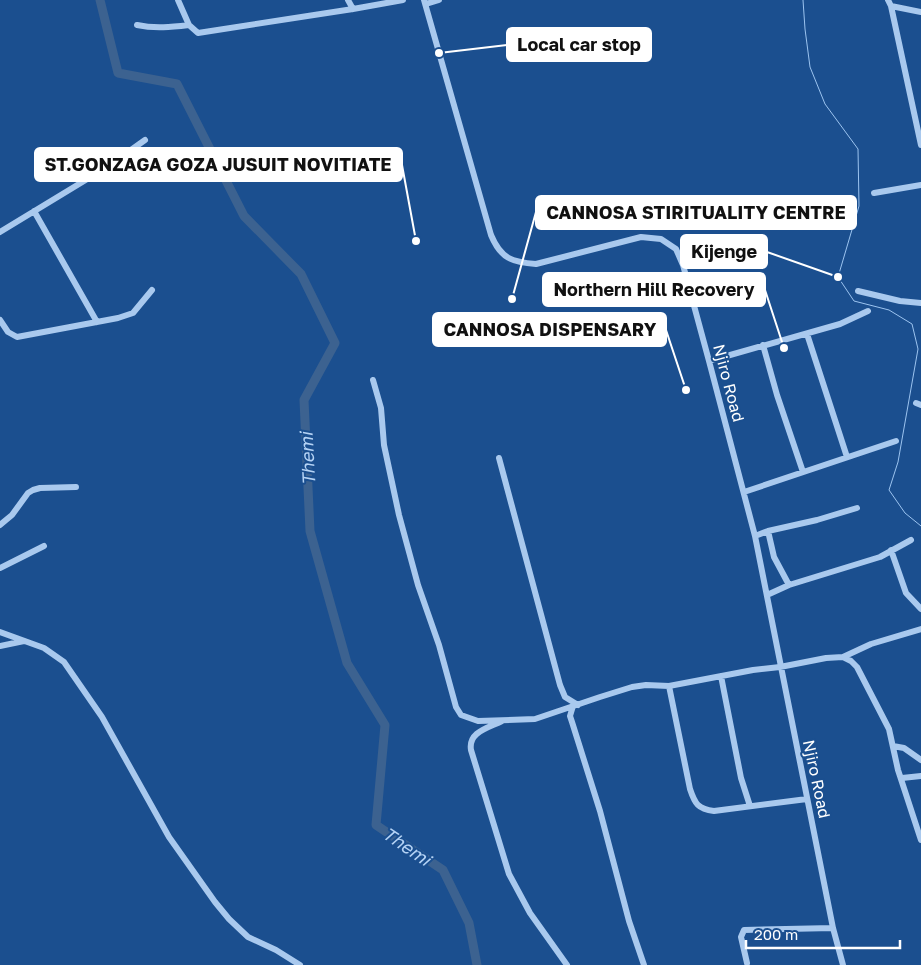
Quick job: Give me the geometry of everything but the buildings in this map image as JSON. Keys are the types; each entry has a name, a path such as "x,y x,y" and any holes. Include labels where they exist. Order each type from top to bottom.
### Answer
{"street":[{"path":"178,0 190,25 195,31 202,33 403,0"},
{"path":"348,0 353,9"},
{"path":"425,2 439,0"},
{"name":"Njiro Road","path":"425,2 491,235 500,252 510,260 536,264 642,237 654,237 668,242 676,249 683,265 744,492 767,595 833,928 844,965"},
{"path":"921,12 889,3 921,146"},
{"path":"137,25 171,28 190,25"},
{"path":"0,232 107,167 145,140"},
{"path":"874,193 921,185"},
{"path":"34,211 97,322"},
{"path":"0,320 8,332 17,337 128,316 133,313 152,290"},
{"path":"858,291 900,301 921,303"},
{"path":"709,361 840,324 868,311"},
{"path":"807,334 847,457"},
{"path":"763,346 777,395 804,472"},
{"path":"373,380 381,408 384,445 399,515 418,585 439,645 456,707 461,715 478,721 535,719 632,687 669,686 826,658 843,657 871,644 921,629"},
{"path":"744,492 896,441"},
{"path":"500,458 557,676 565,697 575,706"},
{"path":"0,525 12,515 28,493 33,490 40,488 76,487"},
{"path":"754,536 857,508"},
{"path":"768,531 774,557 789,585"},
{"path":"767,595 789,585 868,561 911,540"},
{"path":"0,568 44,546"},
{"path":"891,550 906,593 921,609"},
{"path":"0,632 44,648 64,662 102,717 173,844 222,910 248,937 276,950 300,965"},
{"path":"0,646 24,641"},
{"path":"843,657 854,663 861,673 889,729 895,758 921,840"},
{"path":"721,676 742,778 750,806"},
{"path":"669,686 694,800 704,810 714,811 807,799"},
{"path":"575,706 570,716 600,811 629,921 644,965"},
{"path":"505,719 473,736 470,743 471,750 509,874 530,913 568,965"},
{"path":"894,746 904,748 921,760"},
{"path":"902,778 921,776"},
{"path":"747,963 742,937 744,930 833,928"}],"waterway":[{"name":"Themi","path":"100,0 118,73 177,84 244,216 301,274 335,343 304,400 310,531 347,663 385,725 376,825 443,870 469,923 477,965"},
{"path":"803,0 810,67 825,104 858,149 859,206 838,277 854,301 889,310 912,324 918,349 898,462 889,490 905,513 921,526"}],"place":[{"name":"Local car stop","path":"439,53"},
{"name":"ST.GONZAGA GOZA JUSUIT NOVITIATE","path":"416,241"},
{"name":"Kijenge","path":"838,277"},
{"name":"CANNOSA STIRITUALITY CENTRE","path":"512,299"},
{"name":"Northern Hill Recovery","path":"784,348"},
{"name":"CANNOSA DISPENSARY","path":"686,390"}]}
